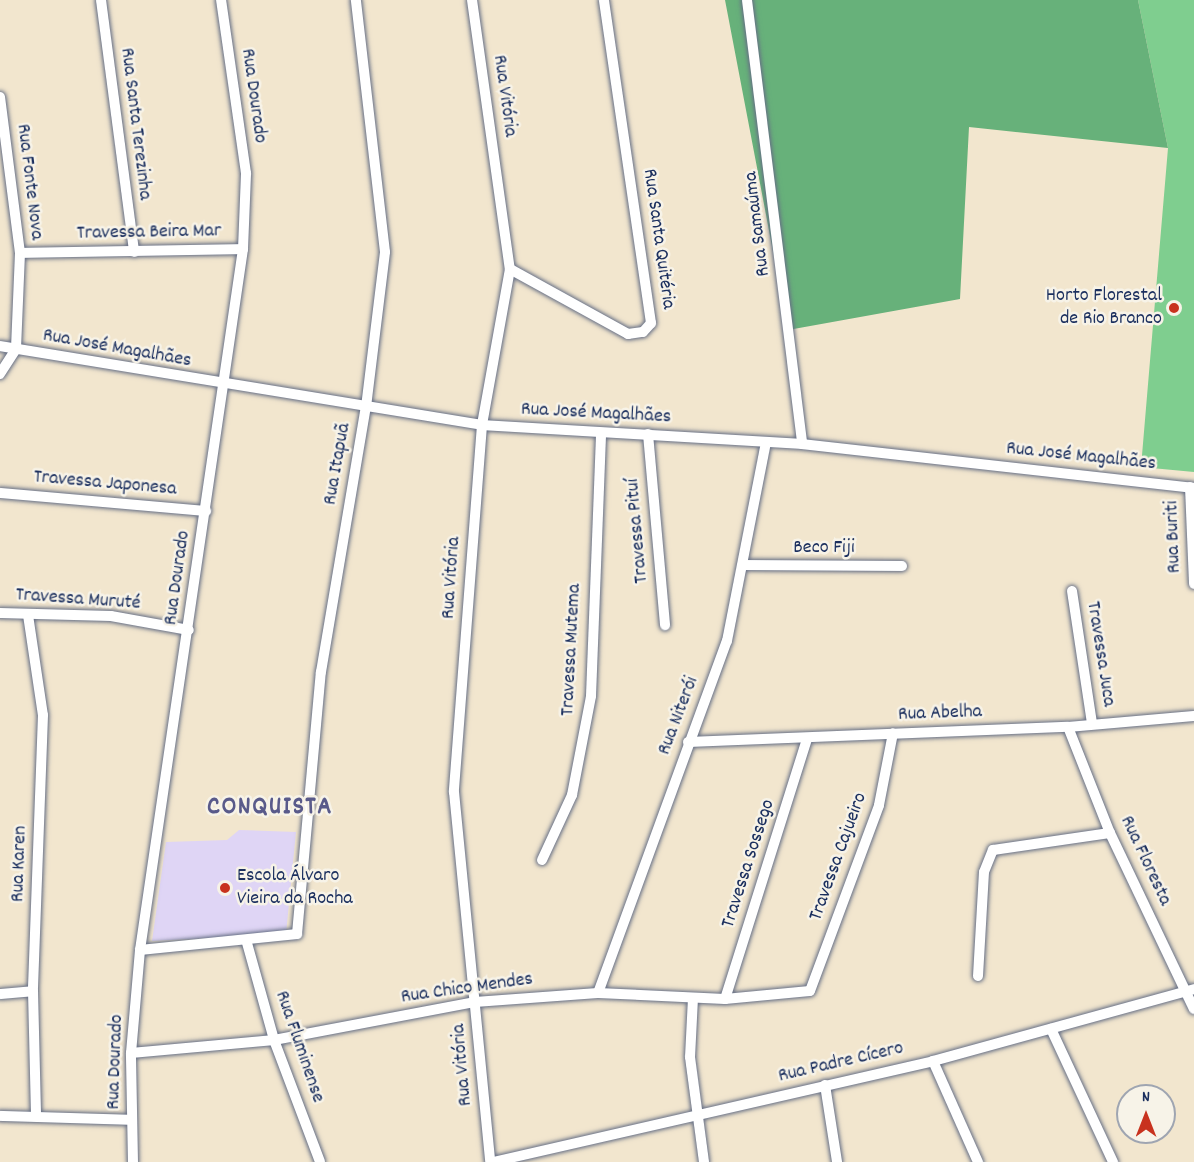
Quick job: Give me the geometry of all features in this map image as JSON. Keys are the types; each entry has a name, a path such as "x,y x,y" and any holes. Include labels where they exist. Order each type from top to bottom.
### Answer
{"street":[{"name":"Rua Santa Terezinha","path":"101,0 134,252"},
{"name":"Rua Dourado","path":"133,1162 131,1053 140,950 159,798 189,630 227,386 243,249 246,173 221,0"},
{"name":"Rua Itapuã","path":"247,943 297,934 321,672 366,407 385,224 356,0"},
{"name":"Rua Vitória","path":"472,0 510,269 482,425 454,792 491,1162"},
{"name":"Rua Santa Quitéria","path":"510,269 628,334 643,332 651,323 604,0"},
{"name":"Rua Samaúma","path":"747,0 802,444"},
{"name":"Rua Fonte Nova","path":"0,98 20,253 16,349"},
{"name":"Travessa Beira Mar","path":"20,253 243,249"},
{"name":"Rua José Magalhães","path":"0,346 227,386 482,425 601,434 648,434 802,444 1192,487"},
{"path":"0,374 16,349"},
{"name":"Travessa Mutema","path":"542,860 572,795 591,696 601,434"},
{"name":"Travessa Pituí","path":"648,434 665,625"},
{"name":"Rua Niterói","path":"598,993 688,742 727,641 746,565 766,443"},
{"name":"Rua Buriti","path":"1192,487 1194,584"},
{"name":"Travessa Japonesa","path":"0,494 206,512"},
{"name":"Beco Fiji","path":"746,565 902,566"},
{"name":"Travessa Juca","path":"1071,591 1092,723"},
{"name":"Travessa Muruté","path":"0,613 111,616 189,630"},
{"name":"Rua Karen","path":"28,615 43,715 33,991 36,1115"},
{"name":"Rua Abelha","path":"688,742 1068,727 1092,723 1194,716"},
{"name":"Rua Floresta","path":"1068,727 1110,833 1190,990 1194,1010"},
{"name":"Travessa Cajueiro","path":"810,991 879,805 893,733"},
{"name":"Travessa Sossego","path":"724,999 807,739"},
{"path":"978,976 984,872 993,850 1110,833"},
{"path":"140,950 247,943"},
{"name":"Rua Fluminense","path":"247,943 274,1040 320,1162"},
{"name":"Rua Padre Cícero","path":"491,1162 694,1113 933,1060 1190,990"},
{"path":"0,994 33,991"},
{"name":"Rua Chico Mendes","path":"131,1053 274,1040 475,1002 598,993 724,999 810,991"},
{"path":"693,998 694,1113 704,1162"},
{"path":"1051,1029 1113,1162"},
{"path":"933,1060 978,1162"},
{"path":"825,1085 837,1162"},
{"path":"0,1116 36,1115 132,1120"}],"shaded area":[{"name":"Escola Álvaro Vieira da Rocha","path":"239,830 296,832 286,934 152,941 166,842 227,840"}],"green space":[{"path":"725,0 1138,0 1168,148 969,127 960,299 788,330"},
{"name":"Horto Florestal de Rio Branco","path":"1138,0 1194,0 1194,472 1141,467 1168,148"}],"place":[{"name":"Horto Florestal de Rio Branco","path":"1174,308"},
{"name":"Escola Álvaro Vieira da Rocha","path":"225,888"}],"district":[{"name":"CONQUISTA","path":"270,808"}]}
